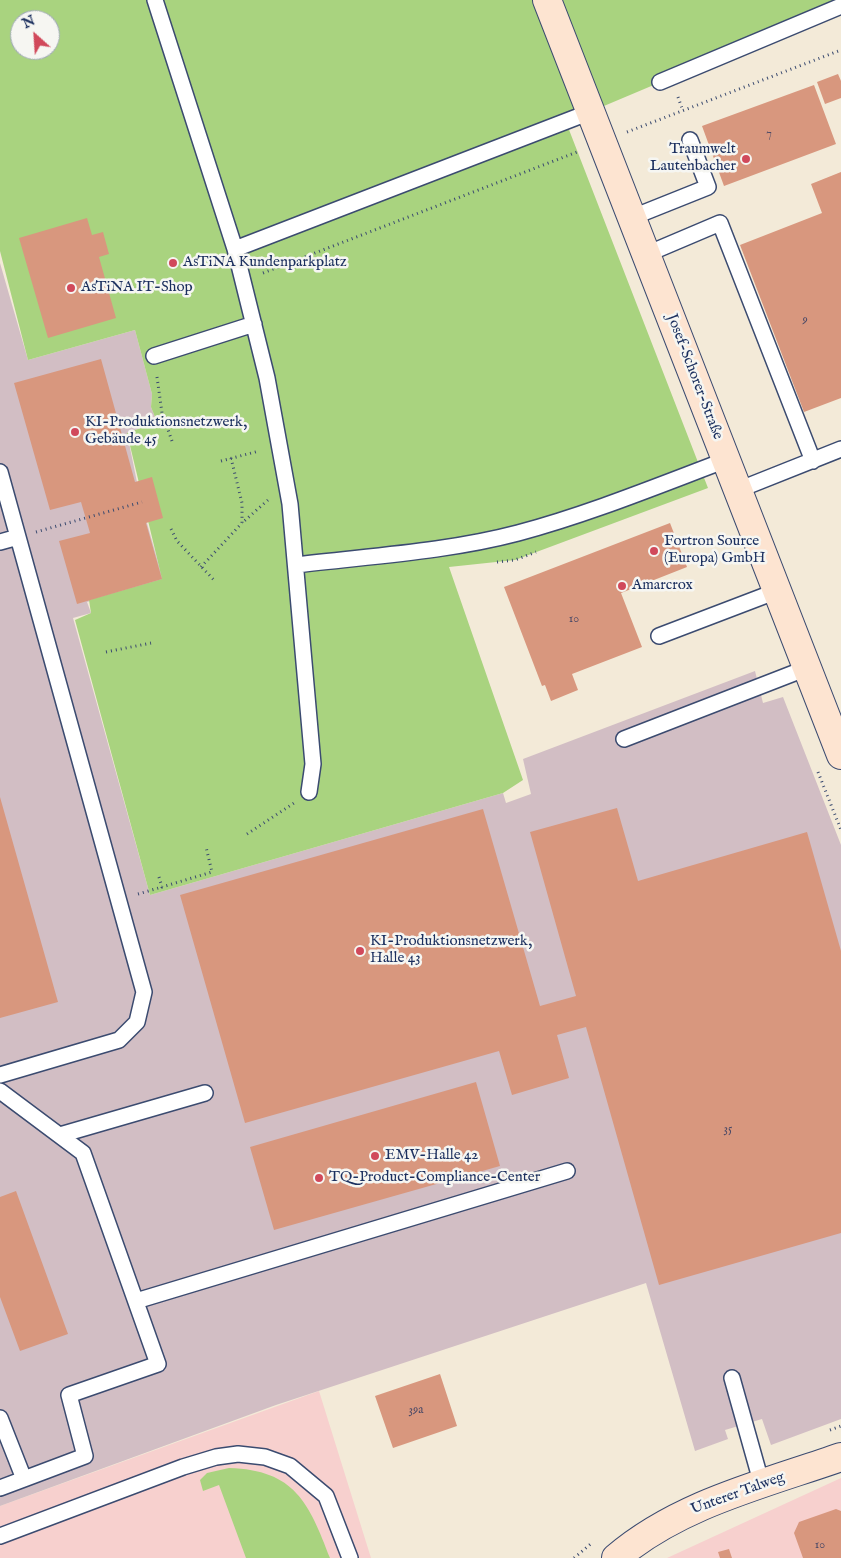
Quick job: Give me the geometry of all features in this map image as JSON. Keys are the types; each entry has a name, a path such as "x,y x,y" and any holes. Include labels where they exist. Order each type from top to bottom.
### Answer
{"street":[{"name":"Josef-Schorer-Straße","path":"547,0 841,755"},
{"name":"Unterer Talweg","path":"616,1558 632,1545 698,1507 841,1457"}],"lane":[{"path":"156,0 235,249 267,378 290,504 296,564 313,764 308,792"},
{"path":"660,82 841,6"},
{"path":"235,249 590,112"},
{"path":"632,217 708,187 690,140"},
{"path":"647,254 720,223 813,461"},
{"path":"154,356 254,324"},
{"path":"738,490 841,449"},
{"path":"296,564 444,547 516,533 591,511 726,460"},
{"path":"0,472 144,992 137,1022 119,1040 0,1075"},
{"path":"0,542 18,537"},
{"path":"659,636 777,591"},
{"path":"624,739 807,668"},
{"path":"0,1091 83,1153 158,1364 68,1395 85,1456 0,1488"},
{"path":"60,1136 205,1093"},
{"path":"136,1301 567,1171"},
{"path":"732,1378 762,1485"},
{"path":"0,1418 24,1479"},
{"path":"0,1536 183,1467 216,1457 238,1454 265,1457 290,1466 326,1496 350,1558"}],"path":[{"path":"263,273 841,50"},
{"path":"677,95 683,111"},
{"path":"154,356 162,413 172,440"},
{"path":"221,461 259,451 261,460"},
{"path":"231,458 242,503 242,523"},
{"path":"202,567 242,523 269,499"},
{"path":"18,537 142,502"},
{"path":"170,529 177,541 214,580"},
{"path":"106,652 151,643"},
{"path":"247,834 308,792"},
{"path":"159,878 162,887 212,872 206,847"}],"shaded area":[{"path":"0,263 28,360 135,330 152,394 151,407 157,422 127,433 141,502 163,580 87,602 91,613 73,618 150,895 503,793 506,803 531,794 523,759 755,671 763,703 783,697 841,845 841,1419 771,1445 762,1419 725,1430 728,1439 695,1451 646,1283 276,1405 0,1506"},
{"path":"319,1391 371,1558 0,1558 0,1506"},
{"path":"841,1478 841,1558 667,1558"}],"green space":[{"path":"0,0 841,0 841,6 566,122 708,488 515,560 449,567 523,780 503,793 150,895 75,620 91,613 89,600 162,579 127,433 157,422 151,407 152,394 135,330 28,360 0,251"},
{"path":"229,1468 251,1470 270,1475 296,1493 315,1521 330,1558 246,1558 219,1485 203,1491 200,1480 207,1473"}],"building":[{"path":"838,74 841,81 841,98 825,104 817,82"},
{"path":"814,85 836,144 724,186 702,126"},
{"path":"841,172 841,398 804,412 740,245 822,213 811,184"},
{"name":"AsTiNA IT-Shop","path":"87,218 92,235 103,232 109,254 99,257 116,318 48,338 19,238"},
{"path":"101,359 135,482 152,477 163,518 146,523 162,579 77,604 59,541 90,533 81,502 50,510 14,383"},
{"path":"670,523 687,567 621,593 642,647 572,674 578,690 551,701 545,685 542,686 504,587"},
{"path":"0,797 58,1002 0,1018"},
{"path":"617,808 638,881 807,832 841,951 841,1233 659,1285 586,1027 557,1035 569,1078 512,1095 499,1051 245,1123 180,895 483,809 540,1006 576,996 530,832"},
{"name":"EMV-Halle 42","path":"476,1082 500,1166 274,1230 250,1147"},
{"path":"16,1191 68,1334 20,1351 0,1297 0,1197"},
{"path":"440,1374 457,1426 393,1448 375,1396"},
{"path":"836,1509 841,1511 841,1558 803,1558 794,1533 799,1522"},
{"path":"729,1549 732,1558 720,1558 718,1552"}],"place":[{"name":"Traumwelt Lautenbacher","path":"746,159"},
{"name":"AsTiNA Kundenparkplatz","path":"173,263"},
{"name":"AsTiNA IT-Shop","path":"71,288"},
{"name":"KI-Produktionsnetzwerk, Gebäude 45","path":"75,432"},
{"name":"Fortron Source (Europa) GmbH","path":"654,551"},
{"name":"Amarcrox","path":"622,586"},
{"name":"KI-Produktionsnetzwerk, Halle 43","path":"360,951"},
{"name":"EMV-Halle 42","path":"375,1156"},
{"name":"TQ-Product-Compliance-Center","path":"319,1178"}]}
